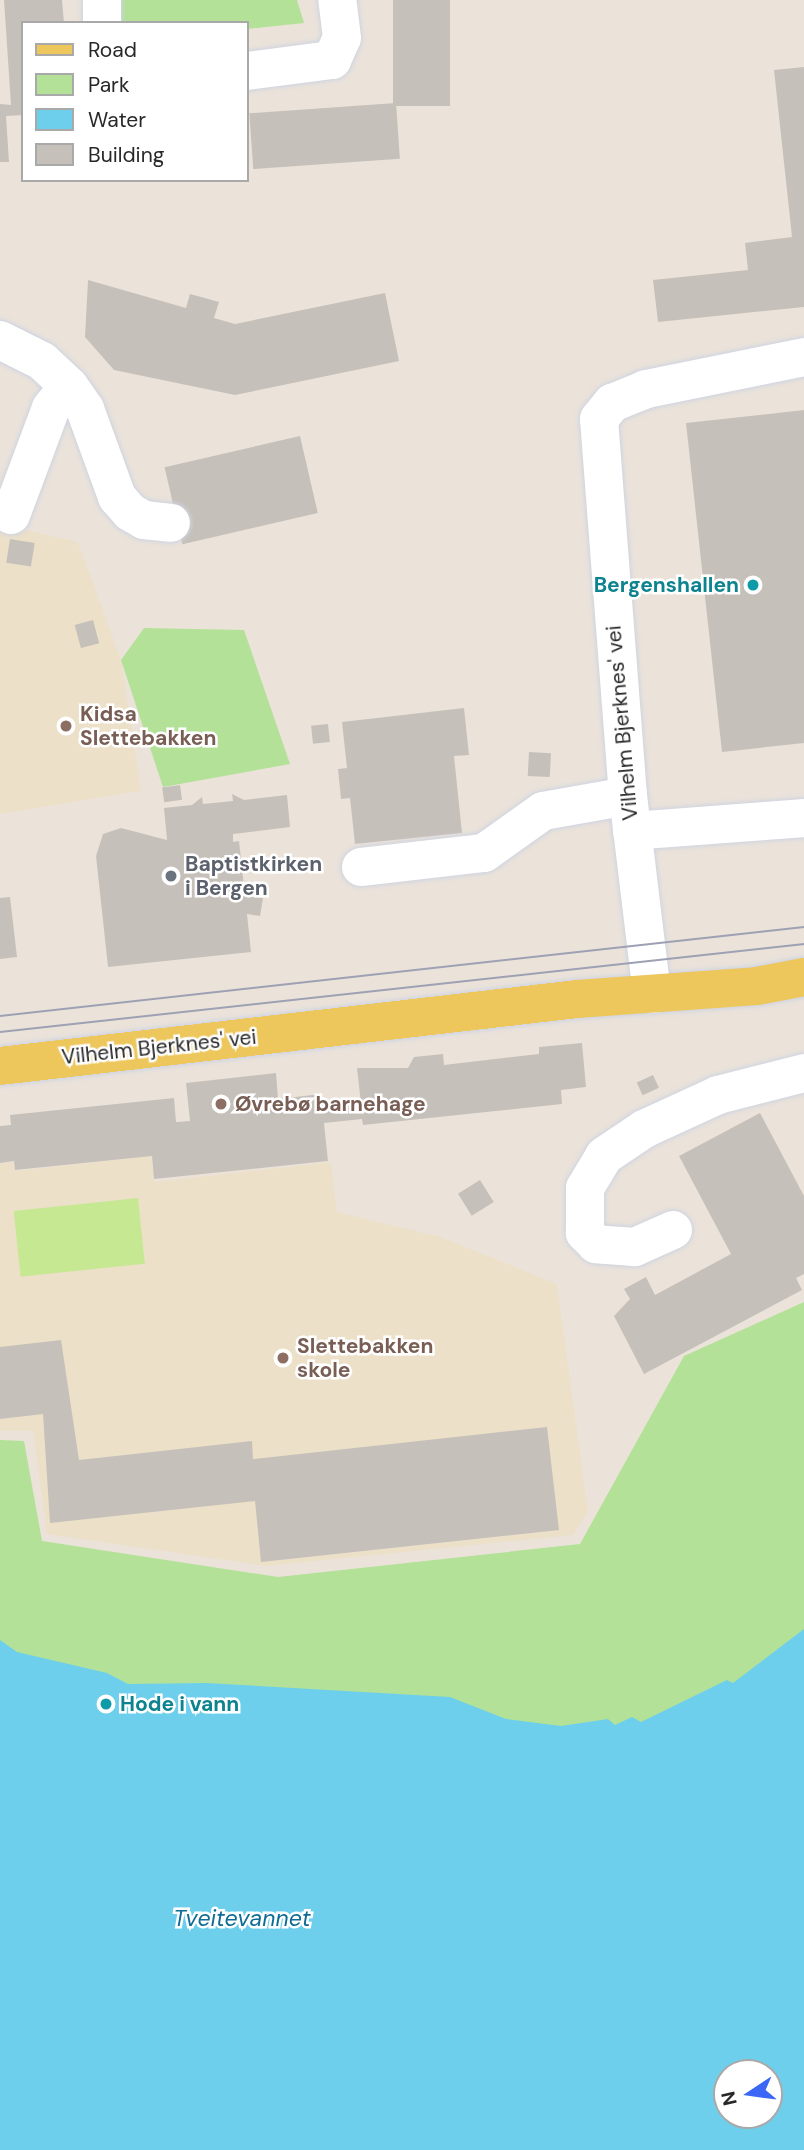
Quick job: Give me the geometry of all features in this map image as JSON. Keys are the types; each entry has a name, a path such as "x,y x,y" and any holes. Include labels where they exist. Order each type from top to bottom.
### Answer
{"main road":[{"name":"Vilhelm Bjerknes' vei","path":"0,1066 804,977"}],"street":[{"path":"102,0 102,21"},
{"path":"248,71 332,60 342,38 337,0"},
{"path":"0,340 42,361 69,386 85,409 117,497 144,520 171,523"},
{"name":"Vilhelm Bjerknes' vei","path":"652,994 630,813 598,419 612,403 646,389 804,357"},
{"path":"11,515 51,408 69,386"},
{"path":"361,867 484,853 543,811 804,818"},
{"path":"673,1230 635,1247 596,1244 585,1233 585,1188 604,1157 644,1129 718,1095 804,1073"}],"shaded area":[{"name":"Kidsa Slettebakken","path":"0,524 78,542 121,660 141,791 0,814"},
{"name":"Slettebakken skole","path":"151,1156 154,1182 331,1162 337,1212 441,1237 557,1284 588,1512 573,1535 266,1566 47,1534 33,1431 0,1431 0,1163 13,1162 15,1171"}],"green space":[{"path":"108,0 297,0 304,23 248,29 248,21 108,21"},
{"path":"144,628 244,630 290,764 163,787 121,660"},
{"path":"138,1198 145,1264 21,1277 14,1211"},
{"name":"Tveitevannet","path":"804,1302 804,2150 0,2150 0,1440 24,1441 42,1541 278,1577 580,1544 684,1356"}],"water":[{"name":"Tveitevannet","path":"804,1629 804,2150 0,2150 0,1640 17,1652 107,1673 128,1684 206,1683 450,1697 506,1719 561,1726 608,1719 615,1725 632,1717 641,1722 727,1680 733,1683"}],"building":[{"path":"4,0 62,0 64,21 21,21 21,115 6,116 9,162 0,162 0,104 11,105"},
{"path":"393,0 450,0 450,106 393,106"},
{"path":"804,67 804,307 658,322 653,280 748,270 745,243 792,237 774,70"},
{"path":"396,103 400,159 253,169 249,113"},
{"path":"88,280 186,308 190,294 219,302 214,318 235,324 385,293 399,361 235,395 114,370 85,337"},
{"name":"Bergenshallen","path":"804,410 804,743 722,752 686,423"},
{"path":"300,436 318,513 182,544 165,467"},
{"path":"10,539 35,543 31,567 6,563"},
{"path":"93,620 99,643 81,648 75,625"},
{"path":"464,708 469,755 454,756 462,833 355,844 350,798 341,799 338,769 347,768 342,722"},
{"path":"328,724 330,742 313,744 311,726"},
{"path":"529,752 551,753 550,777 528,776"},
{"path":"180,785 182,800 164,802 162,788"},
{"name":"Baptistkirken i Bergen","path":"232,794 244,800 287,795 290,827 233,834 233,842 239,841 245,896 263,898 260,916 247,914 251,952 108,967 96,856 103,834 121,828 167,840 164,808 192,805 202,797 203,804 233,801"},
{"path":"10,897 17,957 0,959 0,898"},
{"path":"582,1043 586,1087 561,1090 562,1104 363,1125 362,1119 324,1123 328,1161 154,1179 152,1156 15,1170 14,1161 0,1163 0,1126 11,1125 10,1115 174,1098 176,1122 190,1121 186,1083 276,1073 278,1099 321,1094 323,1108 361,1104 357,1068 408,1068 414,1057 443,1054 444,1065 539,1054 539,1047"},
{"path":"653,1075 659,1088 643,1095 637,1083"},
{"path":"760,1113 804,1196 804,1274 796,1278 802,1290 644,1374 614,1316 630,1299 624,1289 646,1277 655,1295 731,1254 679,1156"},
{"path":"480,1180 494,1202 472,1216 458,1194"},
{"path":"61,1340 79,1460 252,1441 253,1459 547,1427 559,1530 261,1562 255,1501 50,1523 43,1414 0,1419 0,1347"}],"tram line":[{"path":"0,1016 804,927"},
{"path":"0,1032 804,944"}],"place":[{"name":"Bergenshallen","path":"753,585"},
{"name":"Kidsa Slettebakken","path":"66,726"},
{"name":"Baptistkirken i Bergen","path":"171,876"},
{"name":"Øvrebø barnehage","path":"221,1104"},
{"name":"Slettebakken skole","path":"283,1358"},
{"name":"Hode i vann","path":"106,1704"}]}
